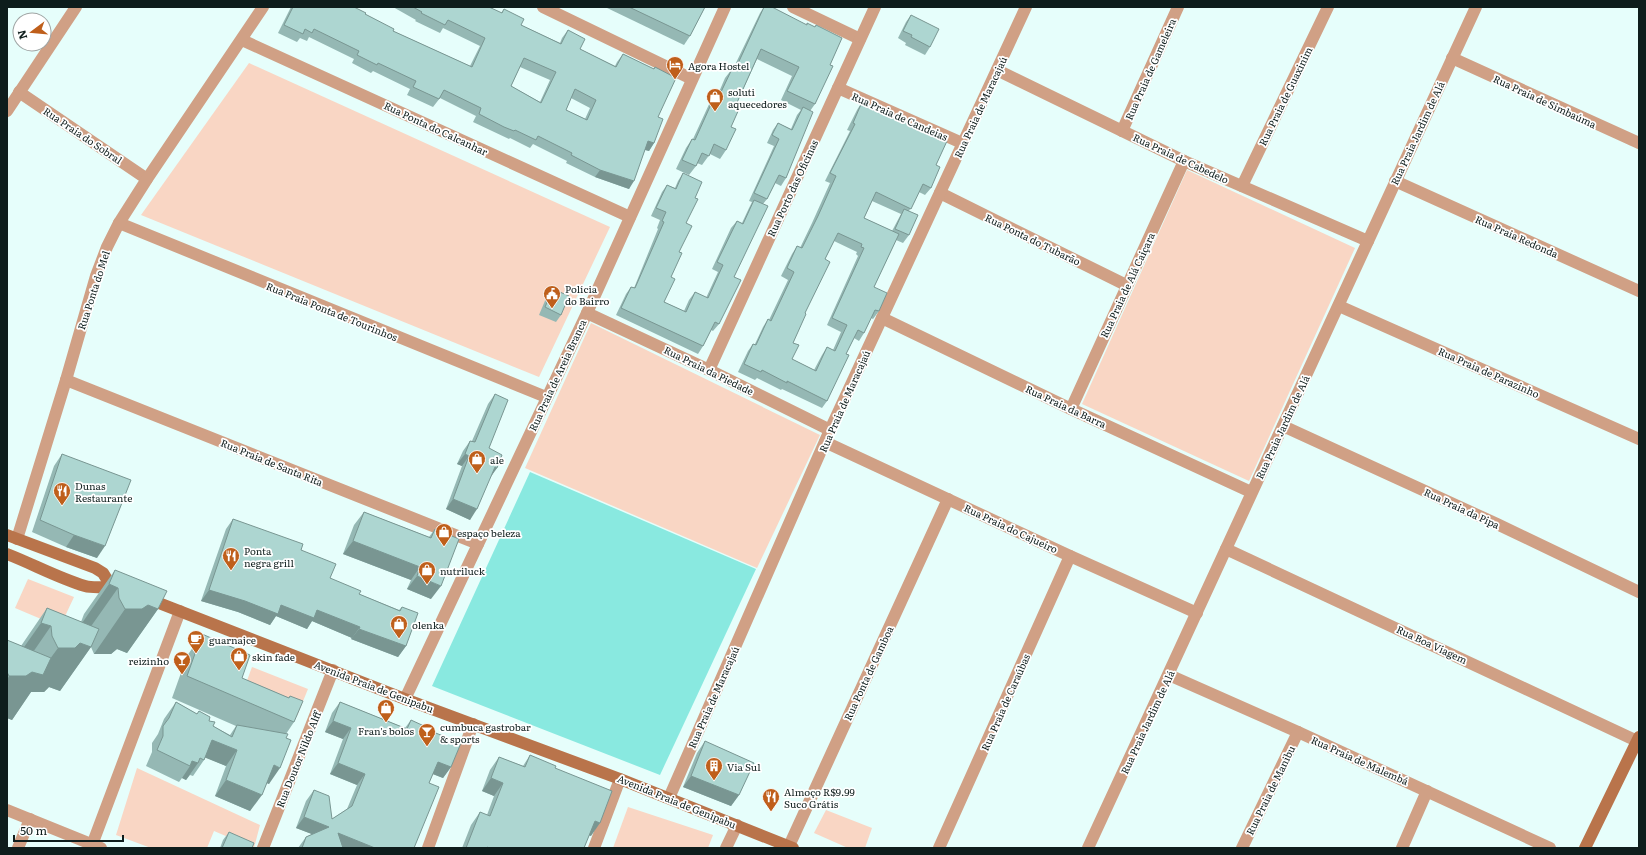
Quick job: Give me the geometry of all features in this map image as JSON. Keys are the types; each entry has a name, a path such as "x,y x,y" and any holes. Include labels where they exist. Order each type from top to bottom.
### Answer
{"main road":[{"path":"12,537 95,568 102,573 111,586"},
{"name":"Avenida Praia de Genipabu","path":"7,554 77,583 88,586 111,586 180,611 406,699 620,779 791,847"},
{"path":"1585,848 1638,739"}],"street":[{"path":"7,111 76,7"},
{"name":"Rua Ponta do Mel","path":"12,537 66,380 96,276 107,247 147,178 263,7"},
{"path":"542,7 692,79"},
{"name":"Rua Praia de Areia Branca","path":"406,699 546,397 587,313 725,7"},
{"path":"793,7 860,39"},
{"name":"Rua Porto das Oficinas","path":"709,370 875,7"},
{"name":"Rua Praia de Maracajaú","path":"669,798 830,430 1026,7"},
{"name":"Rua Praia de Gameleira","path":"1122,131 1178,7"},
{"name":"Rua Praia de Guaxinim","path":"1242,186 1328,7"},
{"name":"Rua Praia Jardim de Alá","path":"1088,848 1476,7"},
{"name":"Rua Ponta do Calcanhar","path":"242,40 630,217"},
{"name":"Rua Praia de Simbaúma","path":"1452,58 1639,143"},
{"name":"Rua Praia de Cabedelo","path":"997,70 1184,161 1368,242"},
{"name":"Rua Praia de Candeias","path":"838,88 962,143"},
{"name":"Rua Praia do Sobral","path":"19,92 147,178"},
{"name":"Rua Praia de Alá Caiçara","path":"1071,409 1126,285 1184,161"},
{"name":"Rua Praia Redonda","path":"1395,181 1639,292"},
{"name":"Rua Ponta do Tubarão","path":"940,193 1126,285"},
{"name":"Rua Praia Ponta de Tourinhos","path":"119,224 546,397"},
{"name":"Rua Praia de Parazinho","path":"1339,306 1639,439"},
{"name":"Rua Praia da Piedade","path":"587,313 709,370 830,430"},
{"name":"Rua Praia da Barra","path":"882,318 1071,409 1252,492"},
{"name":"Rua Praia de Santa Rita","path":"66,380 478,544"},
{"name":"Rua Praia da Pipa","path":"1283,426 1497,524 1639,592"},
{"name":"Rua Praia do Cajueiro","path":"825,442 1070,556 1197,613"},
{"name":"Rua Ponta de Gamboa","path":"791,847 948,499"},
{"name":"Rua Boa Viagem","path":"1226,549 1638,739"},
{"name":"Rua Praia de Caraúbas","path":"939,848 1070,556"},
{"path":"7,810 97,846 180,611"},
{"name":"Rua Doutor Nildo Alff","path":"263,848 333,670"},
{"name":"Rua Praia de Malembá","path":"1169,675 1298,732 1550,848"},
{"path":"428,848 473,724"},
{"name":"Rua Praia de Manibu","path":"1242,848 1298,732"},
{"path":"594,848 620,779"},
{"path":"1402,848 1427,791"},
{"path":"18,848 30,819"},
{"path":"726,848 736,825"}],"shaded area":[{"path":"249,63 610,227 539,377 141,215"},
{"path":"1187,170 1355,248 1249,481 1082,404"},
{"path":"591,323 820,435 757,568 525,468"},
{"path":"28,579 74,597 60,627 15,608"},
{"path":"252,667 308,689 297,716 242,694"},
{"path":"137,768 260,825 254,848 214,831 207,848 151,848 116,835"},
{"path":"628,807 713,835 708,848 613,848"},
{"path":"826,810 872,828 865,848 848,848 814,833"}],"water":[{"path":"530,472 756,569 660,775 432,686"}],"building":[{"path":"293,7 354,7 394,29 393,31 472,67 485,38 448,20 445,25 421,13 422,12 413,7 489,7 502,13 504,9 524,19 521,25 561,44 568,30 585,39 580,49 616,67 623,54 654,69 655,67 676,78 658,117 663,119 654,143 648,141 634,181 600,170 571,155 572,153 538,136 536,140 515,130 514,131 504,127 479,114 481,108 444,90 439,99 413,87 416,81 357,55 359,51 314,29 312,33 305,29 303,34 284,25","holes":["524,58 556,72 541,103 511,86","575,89 596,100 587,120 566,110"]},
{"path":"629,7 705,7 690,36"},
{"path":"764,7 772,7 807,25 807,23 815,27 816,25 842,38 830,65 833,66 815,104 787,91 799,67 761,49 735,107 739,109 731,127 736,129 726,150 714,144 709,156 702,153 696,166 682,160 692,139 695,140 717,91 721,92 732,69 735,70"},
{"path":"911,15 939,29 930,47 903,31"},
{"path":"862,102 947,141 936,165 940,167 931,188 923,184 911,209 876,192 864,218 899,234 874,287 887,293 879,311 875,310 864,333 858,330 846,354 849,355 827,401 787,381 787,383 762,370 761,372 744,364 753,344 756,345 768,319 771,321 794,272 787,268 797,246 802,248 818,216 836,176 830,173 855,124 853,123","holes":["838,233 862,244 861,247 864,248 832,318 847,325 835,351 827,347 816,371 792,359 799,345 793,343 806,314 805,313 830,262 825,259"]},
{"path":"803,107 813,112 786,178 779,175 767,199 754,193 779,139 772,135 778,123 792,130"},
{"path":"683,173 702,182 695,198 698,199 686,223 692,226 679,252 682,253 671,277 675,279 664,302 686,312 695,292 708,298 723,265 717,262 737,221 743,224 754,200 768,206 734,277 741,280 719,324 715,322 703,346 621,308 631,287 635,288 664,222 662,221 666,212 656,208 667,185 676,189"},
{"path":"904,209 918,215 909,235 895,229"},
{"path":"553,289 569,296 561,315 545,307"},
{"path":"495,394 508,400 489,448 502,455 497,468 495,467 477,509 453,499 469,456 465,454 470,441 475,442"},
{"path":"62,454 131,480 105,546 74,535 40,520"},
{"path":"364,512 431,538 435,529 459,539 441,586 417,576 420,567 353,541"},
{"path":"233,519 303,544 301,550 336,564 330,578 361,591 359,594 400,611 402,607 418,613 406,646 359,629 360,627 317,610 314,618 281,605 278,614 245,601 209,590"},
{"path":"115,570 167,591 158,609 148,605 142,609 125,609 119,598 118,588 109,584"},
{"path":"47,608 99,629 91,647 80,643 75,648 58,648 52,636 51,626 41,623"},
{"path":"202,634 250,655 242,678 289,698 290,696 303,701 294,722 187,676"},
{"path":"7,640 51,658 43,675 32,672 26,676 9,676 7,672"},
{"path":"176,702 197,714 199,711 210,717 209,721 215,722 213,726 232,737 237,725 288,734 286,738 291,740 280,768 274,765 262,795 226,780 237,750 212,740 204,760 200,758 198,763 192,761 190,766 157,750 163,736 163,726 169,718"},
{"path":"340,702 407,729 411,720 424,726 423,728 461,743 451,767 438,762 429,783 439,787 414,848 375,848 338,833 343,848 302,848 306,837 329,827 304,817 314,790 329,796 332,819 352,806 365,774 338,763 351,728 333,721"},
{"path":"705,741 754,763 739,795 691,776"},
{"path":"530,755 556,766 555,768 612,791 600,823 595,821 584,848 466,848 480,812 490,816 503,783 491,778 499,757 525,767"},
{"path":"229,832 254,843 252,848 222,848"}],"place":[{"name":"Agora Hostel","path":"675,80"},
{"name":"soluti aquecedores","path":"715,112"},
{"name":"Polícia do Bairro","path":"552,309"},
{"name":"ale","path":"477,474"},
{"name":"Dunas Restaurante","path":"62,506"},
{"name":"espaço beleza","path":"444,547"},
{"name":"Ponta negra grill","path":"231,571"},
{"name":"nutriluck","path":"427,585"},
{"name":"olenka","path":"399,639"},
{"name":"guarnajce","path":"196,654"},
{"name":"skin fade","path":"239,671"},
{"name":"reizinho","path":"182,675"},
{"name":"Fran's bolos","path":"386,723"},
{"name":"cumbuca gastrobar & sports","path":"427,747"},
{"name":"Via Sul","path":"714,781"},
{"name":"Almoço R$9.99 Suco Grátis","path":"771,812"}]}
